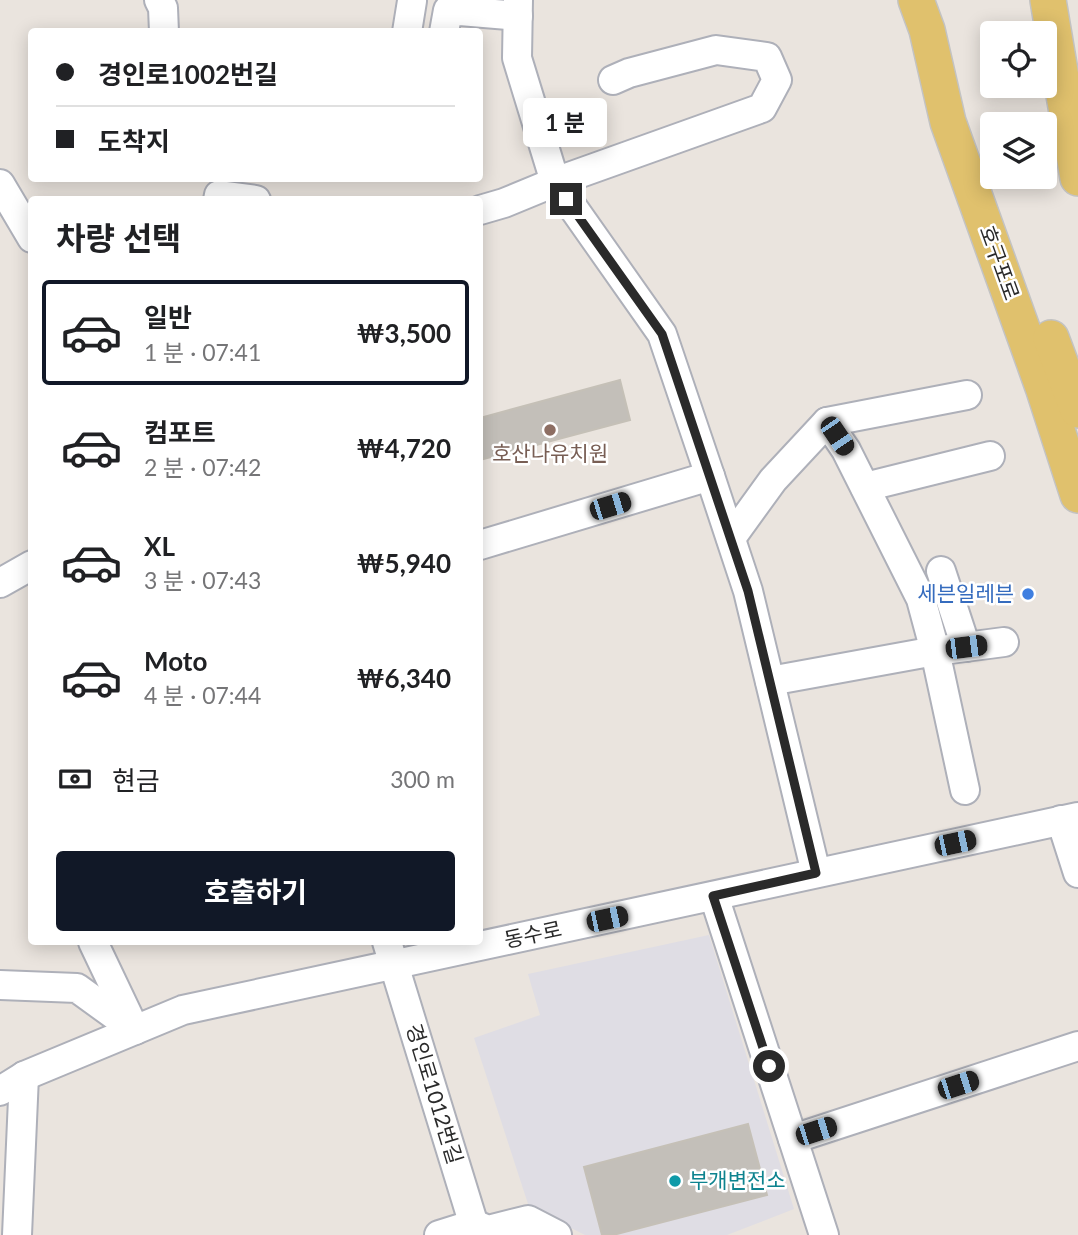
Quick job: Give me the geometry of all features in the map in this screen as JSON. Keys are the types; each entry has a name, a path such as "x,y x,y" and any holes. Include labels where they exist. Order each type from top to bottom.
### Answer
{"main road":[{"path":"1049,0 1078,85"},
{"path":"1049,0 1078,178"},
{"name":"호구포로","path":"922,15 965,116 1078,410"},
{"name":"호구포로","path":"922,15 948,122 1043,387 1078,495"}],"street":[{"path":"159,0 163,8 164,28"},
{"path":"408,28 412,1"},
{"path":"445,28 448,10 518,8 517,58 555,182 662,334 748,591 816,873"},
{"path":"483,209 762,108 777,80 767,57 716,50 629,73 613,80"},
{"path":"0,184 28,231"},
{"path":"731,538 773,480 827,422 968,395"},
{"path":"827,422 846,450 921,599 965,790"},
{"path":"865,487 990,456"},
{"path":"483,544 710,476"},
{"path":"0,583 28,567"},
{"path":"942,571 966,647"},
{"path":"770,681 935,651 1003,642"},
{"path":"1070,818 1078,873"},
{"name":"동수로","path":"483,937 713,896 1070,818"},
{"path":"713,896 824,1235"},
{"path":"94,945 135,1030"},
{"name":"동수로","path":"12,1084 183,1010 390,953 435,945"},
{"name":"경인로1012번길","path":"390,953 476,1229"},
{"path":"0,985 77,988 135,1030"},
{"path":"793,1139 1078,1046"},
{"path":"12,1084 17,1235"},
{"path":"439,1235 476,1229 488,1230 528,1220 557,1235"}],"shaded area":[{"path":"709,935 794,1209 727,1235 585,1235 529,1207 474,1038 540,1015 528,974"}],"building":[{"path":"620,380 630,420 483,459 483,417"},
{"name":"부개변전소","path":"748,1124 767,1195 613,1235 602,1235 584,1167"}],"place":[{"name":"호산나유치원","path":"550,430"},
{"name":"세븐일레븐","path":"1028,594"},
{"name":"부개변전소","path":"675,1181"}],"route":[{"path":"566,199 662,334 748,591 816,873 713,896 769,1066"}]}
